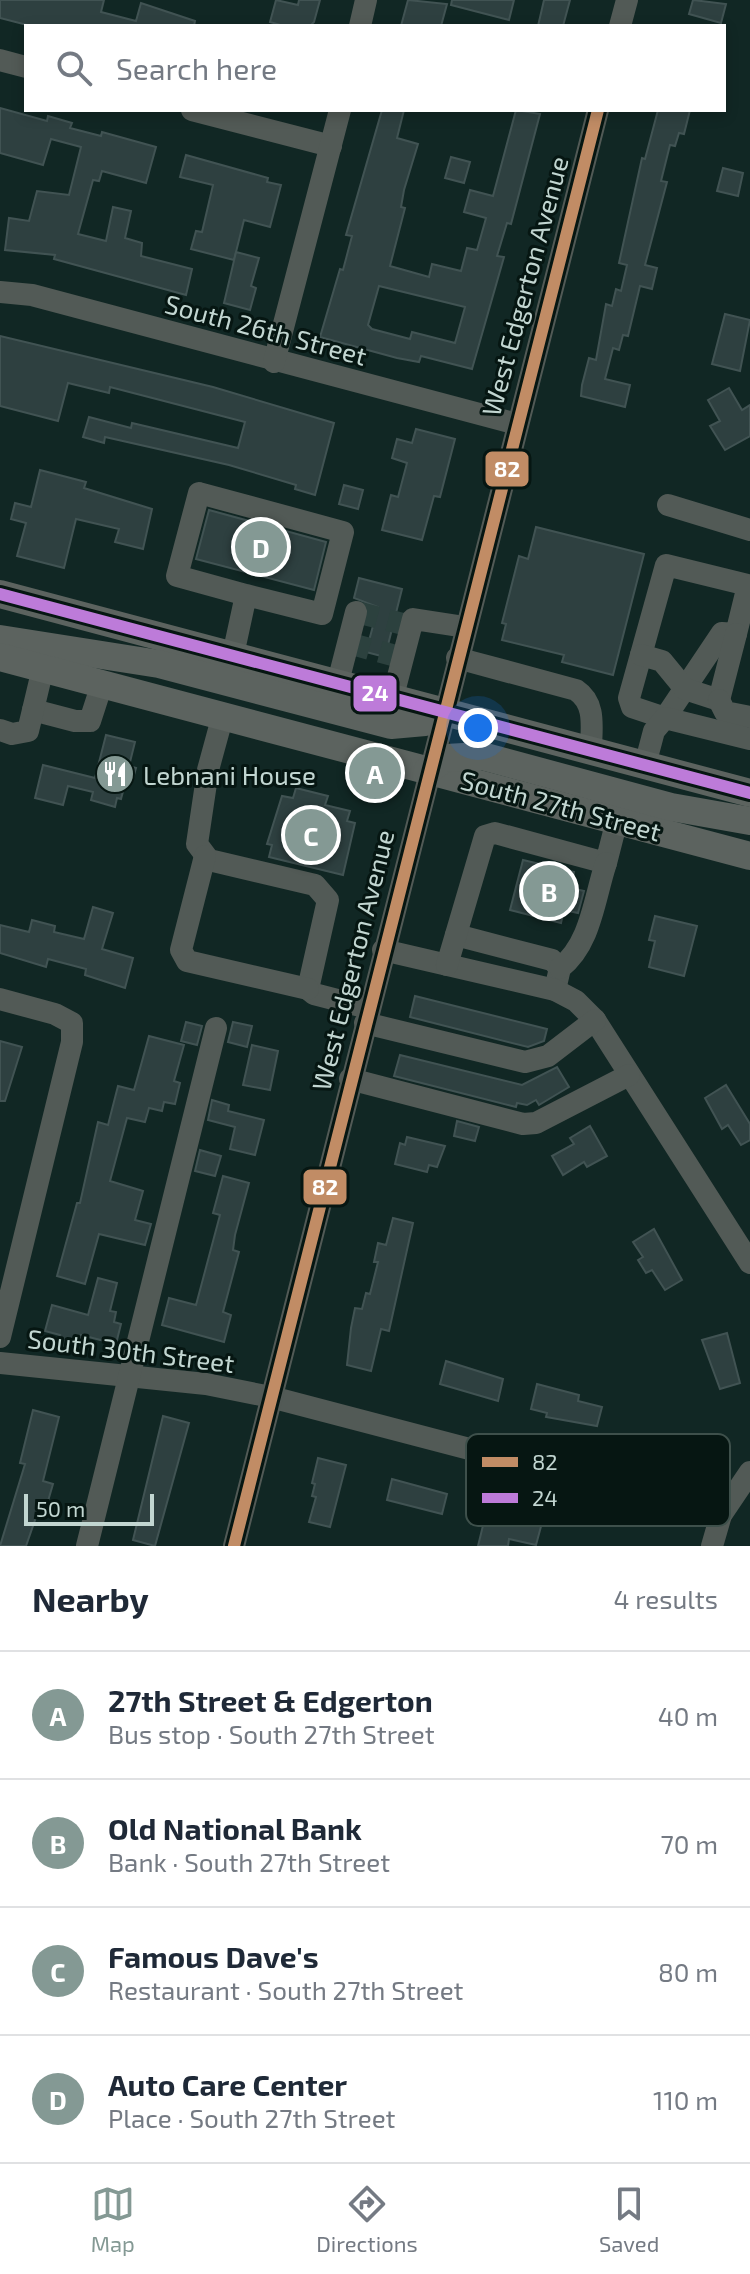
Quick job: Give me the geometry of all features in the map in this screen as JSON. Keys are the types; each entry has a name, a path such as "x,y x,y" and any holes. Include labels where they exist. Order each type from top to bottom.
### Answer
{"main road":[{"path":"0,594 750,793"},
{"path":"0,639 159,664 391,725 425,722 443,710"},
{"name":"South 27th Street","path":"0,657 750,856"},
{"path":"428,770 446,758 482,756 671,807 750,821"}],"street":[{"path":"360,24 366,0"},
{"path":"621,24 627,0"},
{"path":"0,60 24,66"},
{"path":"200,112 331,146"},
{"path":"274,362 340,112"},
{"name":"West Edgerton Avenue","path":"234,1546 443,710 597,112"},
{"name":"South 26th Street","path":"0,292 32,295 274,362 517,424"},
{"path":"199,493 343,532 322,614 246,595 177,576 199,493"},
{"path":"668,505 750,530"},
{"path":"750,717 725,712 719,700 748,585 666,565 629,698 632,707 750,739"},
{"path":"233,655 246,595"},
{"path":"338,682 356,612"},
{"path":"393,696 413,619 465,627"},
{"path":"645,765 654,731 722,633 736,634"},
{"path":"641,655 662,661 685,689 719,700"},
{"path":"457,658 576,690 586,696 591,711 591,751"},
{"path":"0,730 12,734 28,731 43,668"},
{"path":"33,710 75,721 90,721 102,684"},
{"path":"223,715 208,770 197,844 209,860 315,885 324,891 328,900 308,989"},
{"path":"555,990 560,968 575,957 584,937 617,820"},
{"path":"447,965 485,836 495,833 606,863"},
{"path":"205,856 181,950 187,961 308,989 366,1016 525,1062 548,1056 595,1020"},
{"path":"456,935 552,960 560,968"},
{"path":"383,950 555,990 576,1001 595,1020 750,1263"},
{"path":"0,999 55,1014 72,1023 72,1042 0,1337"},
{"path":"87,1546 216,1028"},
{"path":"350,1079 523,1124 536,1123 629,1075"},
{"name":"South 30th Street","path":"0,1363 206,1384 271,1397 466,1448"},
{"path":"730,1502 750,1472"},
{"path":"712,1546 718,1526"}],"building":[{"path":"0,0 104,0 101,12 136,21 141,3 195,21 194,24 24,24 0,18"},
{"path":"276,0 298,5 299,0 320,0 312,24 270,22"},
{"path":"408,0 447,4 442,24 402,24"},
{"path":"452,0 514,0 509,20 451,5"},
{"path":"544,0 570,0 564,24 538,24"},
{"path":"693,0 726,4 721,23 689,14"},
{"path":"0,108 47,121 48,116 72,123 70,128 101,136 102,132 156,147 146,183 102,171 99,181 93,180 78,234 106,241 113,207 131,211 125,238 142,243 141,256 192,269 186,295 54,259 55,255 5,250 9,218 29,221 37,191 69,195 81,147 51,139 43,165 0,153"},
{"path":"381,112 404,112 397,138 418,144 404,190 401,207 405,208 390,266 429,277 432,264 461,271 467,248 477,250 486,218 464,212 470,190 493,196 515,112 540,114 511,224 507,223 497,256 504,257 472,369 421,356 419,362 397,358 320,337 352,236 346,235","holes":["379,286 465,307 455,343 412,332 410,339 372,329 368,325"]},
{"path":"657,112 690,112 684,134 679,133 675,146 670,145 661,181 667,182 645,265 657,268 652,289 640,286 628,336 623,335 619,350 613,348 605,379 630,385 625,407 581,396 589,358 596,360 606,304 612,306 616,289 621,291 627,265 619,263 642,158 645,159"},
{"path":"186,155 268,178 267,182 281,185 270,227 244,220 234,260 191,249 196,231 202,232 213,185 180,177"},
{"path":"451,157 470,162 464,183 445,178"},
{"path":"723,168 743,173 738,196 717,191"},
{"path":"236,252 259,258 251,286 256,288 250,310 224,303"},
{"path":"725,314 750,320 740,371 712,364"},
{"path":"0,336 213,387 334,423 315,495 295,489 296,485 229,465 105,437 104,443 83,437 89,417 131,428 132,423 238,448 245,422 110,387 109,393 68,383 58,421 0,406"},
{"path":"729,388 742,410 750,405 750,436 725,450 710,426 720,421 708,400"},
{"path":"416,429 455,439 440,497 434,496 422,540 382,530 391,495 398,497 407,463 392,458 397,439 412,443"},
{"path":"40,470 86,482 84,488 152,509 143,549 115,542 119,529 76,519 64,568 17,556 26,523 11,519 15,503 31,507"},
{"path":"344,485 363,490 358,509 339,504"},
{"path":"209,510 326,542 314,590 196,559"},
{"path":"536,527 644,554 613,675 562,662 564,655 502,640 506,624 502,623 519,556 528,559"},
{"path":"359,578 402,589 385,657 366,652 378,607 354,598"},
{"path":"106,735 135,742 129,766 136,768 132,782 126,780 121,799 117,798 115,807 91,800 93,792 68,786 63,805 35,798 43,765 95,778"},
{"path":"296,788 328,796 325,805 350,811 347,821 355,823 343,875 269,857 272,845 267,844 282,796 293,798"},
{"path":"523,860 574,872 571,888 584,891 578,913 564,910 561,923 510,910"},
{"path":"93,907 113,913 102,949 133,958 125,988 85,975 86,969 48,959 46,967 0,953 0,925 29,932 32,920 55,926 54,932 84,939"},
{"path":"655,916 697,926 684,976 649,967 655,941 649,940"},
{"path":"415,996 547,1029 544,1041 528,1047 410,1017"},
{"path":"186,1022 202,1026 197,1045 181,1041"},
{"path":"233,1022 252,1026 247,1047 228,1042"},
{"path":"149,1036 184,1045 174,1081 180,1083 175,1104 164,1102 162,1111 149,1108 145,1122 127,1118 110,1181 143,1191 135,1220 151,1224 145,1245 99,1234 85,1284 57,1276 77,1203 80,1203 98,1122 108,1125 118,1086 134,1090"},
{"path":"0,1041 22,1047 5,1101 0,1101"},
{"path":"252,1045 278,1051 270,1090 243,1085"},
{"path":"400,1055 522,1085 557,1067 569,1087 539,1105 536,1100 527,1105 517,1103 516,1107 394,1076"},
{"path":"726,1085 750,1124 750,1140 741,1145 728,1125 722,1129 705,1098"},
{"path":"212,1100 229,1105 228,1111 264,1120 255,1155 230,1149 235,1127 208,1120"},
{"path":"457,1121 479,1127 475,1141 454,1136"},
{"path":"590,1126 607,1156 587,1167 584,1162 563,1175 552,1156 574,1144 570,1138"},
{"path":"407,1137 445,1146 437,1167 429,1165 427,1172 395,1164 400,1143 405,1145"},
{"path":"200,1150 221,1156 215,1176 195,1171"},
{"path":"223,1176 249,1183 235,1235 233,1250 239,1252 223,1312 231,1315 224,1342 162,1325 169,1298 196,1305 220,1215 213,1213"},
{"path":"393,1218 413,1223 389,1331 381,1329 371,1371 347,1365 351,1328 355,1308 362,1309 366,1293 370,1294 378,1262 374,1262 378,1243 386,1245"},
{"path":"654,1229 682,1280 665,1290 652,1270 646,1273 638,1260 643,1257 633,1242"},
{"path":"98,1278 117,1283 110,1311 116,1312 114,1322 121,1324 116,1344 81,1335 77,1349 57,1344 60,1335 45,1331 52,1305 88,1315"},
{"path":"727,1333 740,1383 720,1389 702,1340"},
{"path":"446,1361 503,1379 498,1401 440,1384"},
{"path":"537,1384 579,1395 578,1401 602,1407 597,1426 546,1417 547,1413 531,1409"},
{"path":"33,1410 59,1417 43,1481 53,1484 48,1501 42,1500 26,1546 0,1546 25,1464 20,1463"},
{"path":"163,1416 189,1423 155,1546 133,1540"},
{"path":"318,1458 346,1465 330,1527 309,1522 316,1497 312,1496 315,1484 312,1483"},
{"path":"392,1479 447,1494 442,1514 387,1500"},
{"path":"483,1526 541,1526 536,1545 509,1539 508,1546 478,1546"}],"tunnel":[{"path":"356,612 411,626"},
{"path":"348,643 403,658"}],"transit line":[{"name":"82","path":"234,1546 597,112"},
{"name":"24","path":"0,594 750,793"}],"place":[{"name":"Auto Care Center","path":"261,547"},
{"name":"27th Street & Edgerton","path":"375,773"},
{"name":"Lebnani House","path":"115,774"},
{"name":"Famous Dave's","path":"311,835"},
{"name":"Old National Bank","path":"549,891"}]}
